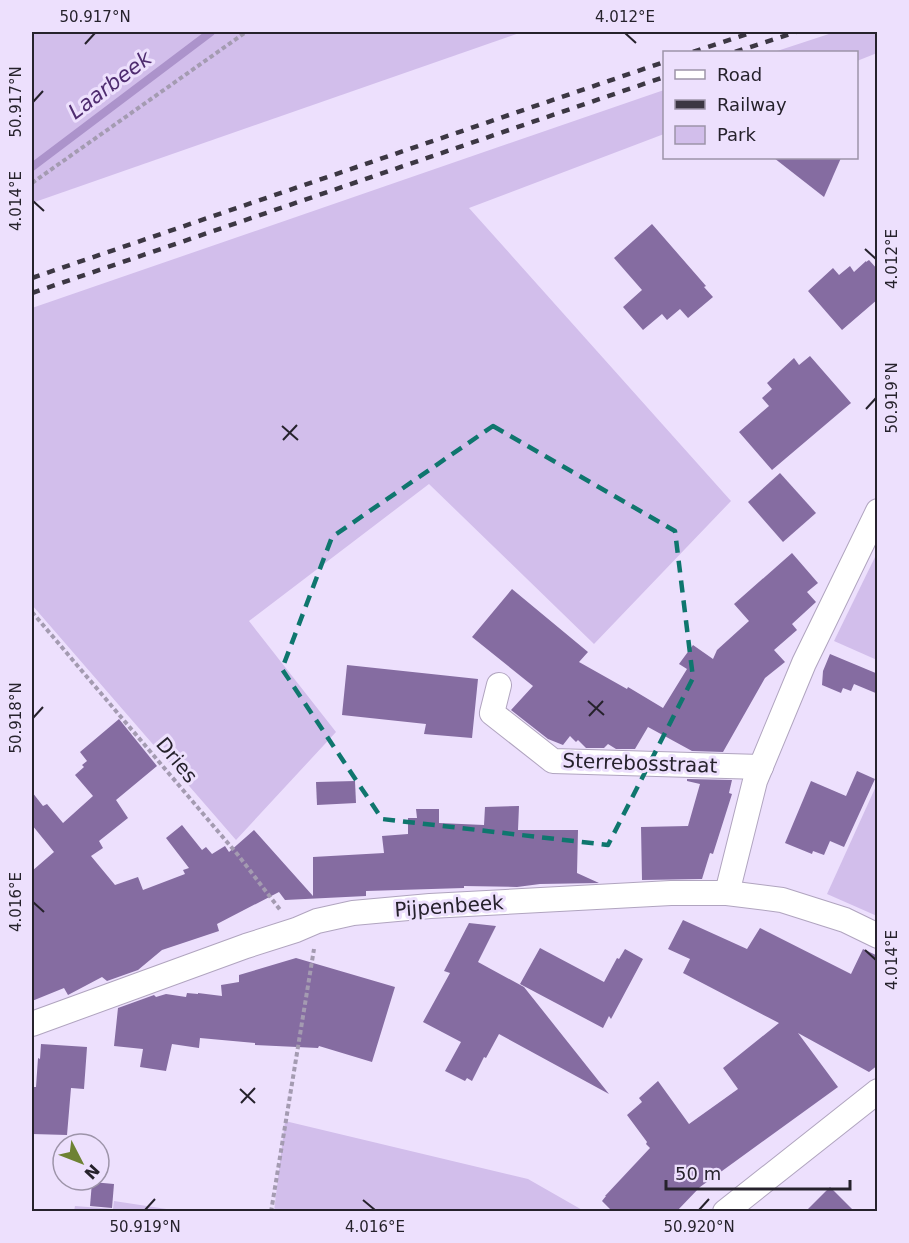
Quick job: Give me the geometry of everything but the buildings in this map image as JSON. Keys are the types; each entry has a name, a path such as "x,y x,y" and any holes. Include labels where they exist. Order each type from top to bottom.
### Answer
{"street":[{"path":"727,893 755,781 804,663 878,511"},
{"name":"Sterrebosstraat","path":"499,685 492,713 553,761 761,766"},
{"name":"Pijpenbeek","path":"32,1024 317,921 353,913 419,907 671,893 727,893 782,900 845,920 878,936"},
{"path":"725,1212 878,1091"}],"path":[{"path":"32,183 246,32"},
{"name":"Dries","path":"32,612 238,855 296,930"},
{"path":"271,1212 312,964"}],"highlighted area":[{"path":"493,426 675,531 693,678 608,845 382,819 282,669 332,537"}],"green space":[{"path":"32,32 522,32 32,203"},
{"path":"835,32 877,32 877,53 858,61 858,51 777,51"},
{"path":"663,90 663,134 469,208 731,501 594,644 429,484 249,621 336,732 236,840 32,605 32,308"},
{"path":"877,553 877,660 834,641"},
{"path":"877,784 878,916 827,894"},
{"path":"285,1121 528,1179 584,1211 274,1211"},
{"path":"114,1201 182,1211 74,1211 75,1206 113,1209"}],"waterway":[{"name":"Laarbeek","path":"32,167 211,32"}],"railway":[{"path":"696,51 753,32"},
{"path":"738,51 796,32"},
{"path":"32,278 663,62"},
{"path":"32,293 663,77"}]}
